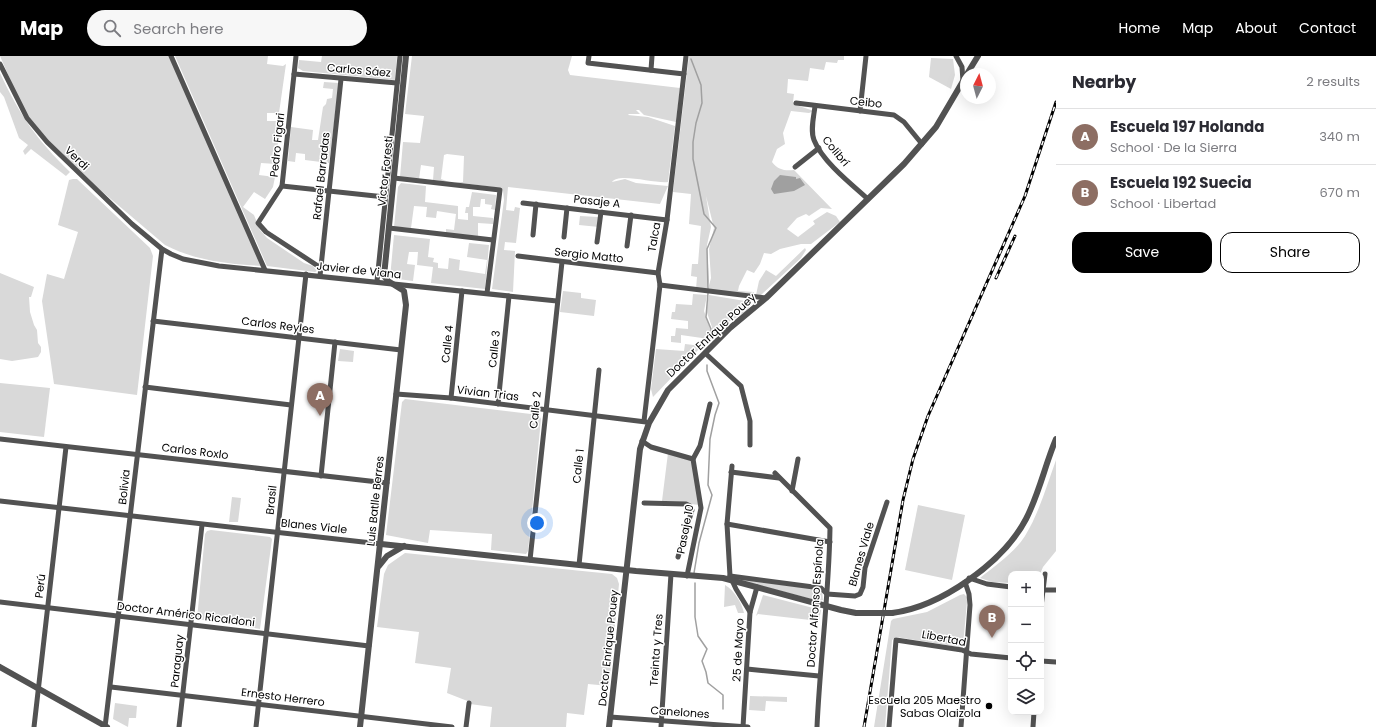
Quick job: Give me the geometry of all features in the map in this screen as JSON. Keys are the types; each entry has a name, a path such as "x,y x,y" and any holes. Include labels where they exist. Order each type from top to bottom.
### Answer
{"street":[{"path":"172,56 265,270"},
{"name":"Pedro Figari","path":"296,56 282,186 258,223 266,232 321,268"},
{"name":"Víctor Foresti","path":"377,281 400,56"},
{"name":"Víctor Foresti","path":"392,284 384,276 406,56"},
{"path":"589,56 588,63 684,74"},
{"path":"651,70 652,56"},
{"name":"Talca","path":"646,422 660,285 658,272 668,220 686,56"},
{"path":"860,111 866,56"},
{"path":"956,56 962,68"},
{"name":"Doctor Enrique Pouey","path":"971,68 978,56"},
{"name":"Verdi","path":"0,64 27,118 47,142 132,224 162,249"},
{"name":"Carlos Sáez","path":"294,74 397,84"},
{"name":"Rafael Barradas","path":"320,276 341,79"},
{"name":"Doctor Enrique Pouey","path":"609,727 642,441 646,422 668,390 705,353 766,298 868,200 922,144 943,116 960,87"},
{"name":"Ceibo","path":"796,103 900,117 922,144"},
{"name":"Colibrí","path":"815,106 812,133 818,148 868,200"},
{"path":"795,167 818,148"},
{"path":"394,178 500,190 487,293"},
{"path":"282,186 386,197"},
{"name":"Pasaje A","path":"523,203 668,220"},
{"path":"533,235 536,204"},
{"path":"564,238 568,208"},
{"path":"597,242 601,212"},
{"path":"627,246 631,215"},
{"path":"389,228 493,240"},
{"name":"Javier de Viana","path":"162,249 183,259 196,262 557,301"},
{"name":"Bolivia","path":"106,727 162,249"},
{"name":"Sergio Matto","path":"518,256 658,272"},
{"name":"Calle 2","path":"530,560 562,262"},
{"name":"Brasil","path":"256,727 306,274"},
{"name":"Luis Batlle Berres","path":"360,727 379,566 401,350 405,295 401,289 392,284"},
{"path":"660,285 766,298"},
{"name":"Calle 4","path":"452,398 462,291"},
{"name":"Calle 3","path":"498,404 509,296"},
{"name":"Carlos Reyles","path":"153,321 401,350"},
{"path":"321,476 336,342"},
{"path":"705,353 741,386 750,421 750,445"},
{"name":"Calle 1","path":"578,565 598,370"},
{"path":"145,387 291,405"},
{"name":"Vivian Trias","path":"396,394 452,398 646,422"},
{"path":"642,441 651,447 692,459 700,446 710,404"},
{"name":"Blanes Viale","path":"731,578 758,587 856,613 892,613 921,606 945,595 967,580 1002,550 1022,526 1031,507 1056,439"},
{"name":"Carlos Roxlo","path":"0,440 387,483"},
{"name":"Perú","path":"34,727 66,447"},
{"name":"Pasaje 10","path":"687,576 701,508 692,459"},
{"path":"792,491 798,459"},
{"name":"25 de Mayo","path":"743,727 750,612 731,578 727,524 732,469 779,478"},
{"name":"Doctor Alfonso Espínola","path":"775,473 830,528 827,594 819,676 817,727"},
{"name":"Blanes Viale","path":"0,501 381,544 407,545 530,560 687,576 731,578 821,588 827,594 855,596 860,594 863,587 866,568 888,502"},
{"path":"644,503 686,504 690,506 692,510 678,557"},
{"name":"Paraguay","path":"179,727 202,524"},
{"path":"727,524 830,542"},
{"path":"379,566 391,552 407,545"},
{"name":"Treinta y Tres","path":"661,727 671,574"},
{"path":"1044,579 1045,574"},
{"path":"961,727 969,599 967,580 1008,587"},
{"path":"750,612 758,587"},
{"path":"1044,590 1056,590"},
{"name":"Doctor Américo Ricaldoni","path":"0,602 369,646"},
{"name":"Libertad","path":"889,727 896,640 966,651 971,654 1008,658"},
{"path":"1044,661 1056,662"},
{"path":"0,667 106,727"},
{"path":"747,669 819,676"},
{"name":"Ernesto Herrero","path":"111,687 452,727"},
{"path":"466,727 469,704"},
{"path":"1033,727 1034,715"},
{"name":"Canelones","path":"610,717 748,727"}],"shaded area":[{"path":"0,56 169,56 262,266 213,261 189,255 165,245 52,149 26,116"},
{"path":"175,56 268,56 267,64 283,66 286,64 279,113 267,113 267,121 280,121 276,164 261,163 259,175 275,177 273,187 265,199 254,192 243,207 254,215 260,230 267,238 304,263 313,266 317,271 267,266"},
{"path":"322,56 397,56 395,80 303,71 298,68 299,60 321,62"},
{"path":"412,56 572,56 568,70 570,75 680,88 676,122 644,115 639,110 636,110 640,114 628,115 648,117 675,126 668,182 622,178 616,179 612,182 625,179 636,183 668,186 660,204 508,187 506,210 514,211 515,207 520,208 516,243 505,242 504,250 515,251 513,292 492,289 504,200 503,190 501,188 454,182 463,182 464,156 444,155 441,179 449,182 433,180 434,167 421,165 419,179 400,177 403,142 420,143 424,116 405,114"},
{"path":"689,56 844,56 844,60 838,60 837,63 826,62 824,70 810,68 808,81 788,79 787,93 794,94 793,102 796,105 814,111 809,113 791,111 783,133 785,144 777,149 772,162 777,167 782,169 794,170 832,209 821,208 809,216 806,214 797,218 787,229 798,237 815,224 813,221 827,212 836,216 840,222 811,244 801,244 780,249 771,254 764,253 760,264 754,273 747,270 739,286 738,291 754,292 753,296 708,289 711,278 709,249 714,228 706,196 711,227 707,245 709,281 707,291 696,289 697,277 691,276 692,264 698,264 701,226 689,224 691,194 673,192"},
{"path":"931,58 953,59 955,75 951,89 929,77"},
{"path":"0,73 30,127 70,172 66,176 31,149 25,155 23,151 28,145 19,138 4,97 0,92"},
{"path":"324,82 339,83 329,163 305,160 305,154 296,153 295,162 288,161 291,127 313,130 312,140 318,140 323,107 326,104 327,99 332,98 333,89 323,88"},
{"path":"780,175 796,177 796,179 800,178 805,185 794,191 774,194 771,189 774,181"},
{"path":"77,179 150,248 153,256 137,395 54,384 42,301 47,274 64,279 78,232 58,225 69,180"},
{"path":"401,183 426,186 425,202 458,206 458,219 468,220 468,213 465,213 466,207 469,207 472,192 496,195 495,210 491,209 492,205 485,204 485,199 481,199 480,207 473,207 473,216 493,218 493,224 478,223 478,236 446,233 446,229 454,230 456,214 437,211 436,218 426,217 427,207 414,206 411,228 394,227 398,187"},
{"path":"580,216 598,217 599,227 579,225"},
{"path":"394,235 430,239 428,257 434,258 433,262 438,263 438,268 448,269 449,258 460,260 459,270 485,274 487,260 467,257 469,243 489,245 485,289 431,283 433,267 417,265 418,252 409,252 407,264 415,265 413,281 390,278"},
{"path":"805,248 806,250 801,258 761,295 756,295 759,281 766,270 776,276"},
{"path":"0,273 34,287 31,297 29,297 30,312 37,330 38,343 41,347 41,352 38,357 12,361 0,359"},
{"path":"563,291 581,293 581,298 596,300 594,316 560,312"},
{"path":"693,294 707,295 704,311 711,331 709,339 681,335 681,343 671,342 671,336 675,336 676,328 688,329 688,321 671,319 672,312 675,312 676,304 692,305"},
{"path":"709,295 751,302 747,311 722,326 711,338 712,327 706,310"},
{"path":"708,340 707,344 699,349 653,397 651,389 656,349 684,351 685,344 702,346"},
{"path":"340,349 354,351 353,362 338,361"},
{"path":"0,383 50,388 44,437 0,432"},
{"path":"405,399 539,415 541,419 528,551 526,554 491,550 492,534 430,530 428,543 386,535 402,402"},
{"path":"668,453 691,460 700,505 662,501"},
{"path":"1056,460 1056,551 1041,571 1008,571 1008,583 992,582 980,578 1021,542 1039,508"},
{"path":"232,497 241,498 238,522 229,522"},
{"path":"918,505 965,515 952,580 905,570"},
{"path":"211,530 270,537 272,539 260,629 197,619 205,534 207,531"},
{"path":"405,553 612,574 617,578 619,584 609,686 588,684 584,715 567,713 566,727 490,727 492,707 470,704 470,702 447,693 451,668 415,663 419,632 377,627 384,574 388,565"},
{"path":"736,579 822,590 823,600 819,601"},
{"path":"725,585 737,597 744,613 738,613 735,605 724,607"},
{"path":"964,594 967,597 967,602 963,645 960,647 896,637 892,640 885,727 874,727 891,621 893,619 927,612"},
{"path":"763,595 821,610 819,621 758,614 756,616"},
{"path":"750,696 787,697 787,702 766,701 765,711 749,710"},
{"path":"115,703 137,706 136,718 129,718 128,727 113,719"}],"waterway":[{"path":"691,59 701,85 702,103 696,123 693,142 693,159 704,214 716,228 707,249 708,289"},
{"path":"708,293 706,317 711,329 710,341"},
{"path":"694,573 699,543 712,495 708,485 710,439 719,403 707,371 707,365"},
{"path":"695,583 695,617 698,636 707,649 702,661 708,683 723,695 723,709"}],"railway":[{"path":"864,727 903,500 913,459 928,416 1025,196 1056,102"},
{"path":"996,278 1015,236"}],"place":[{"name":"Escuela 197 Holanda","path":"320,416"},
{"name":"Escuela 192 Suecia","path":"992,638"},
{"name":"Escuela 205 Maestro Sabas Olaizola","path":"989,706"}]}
